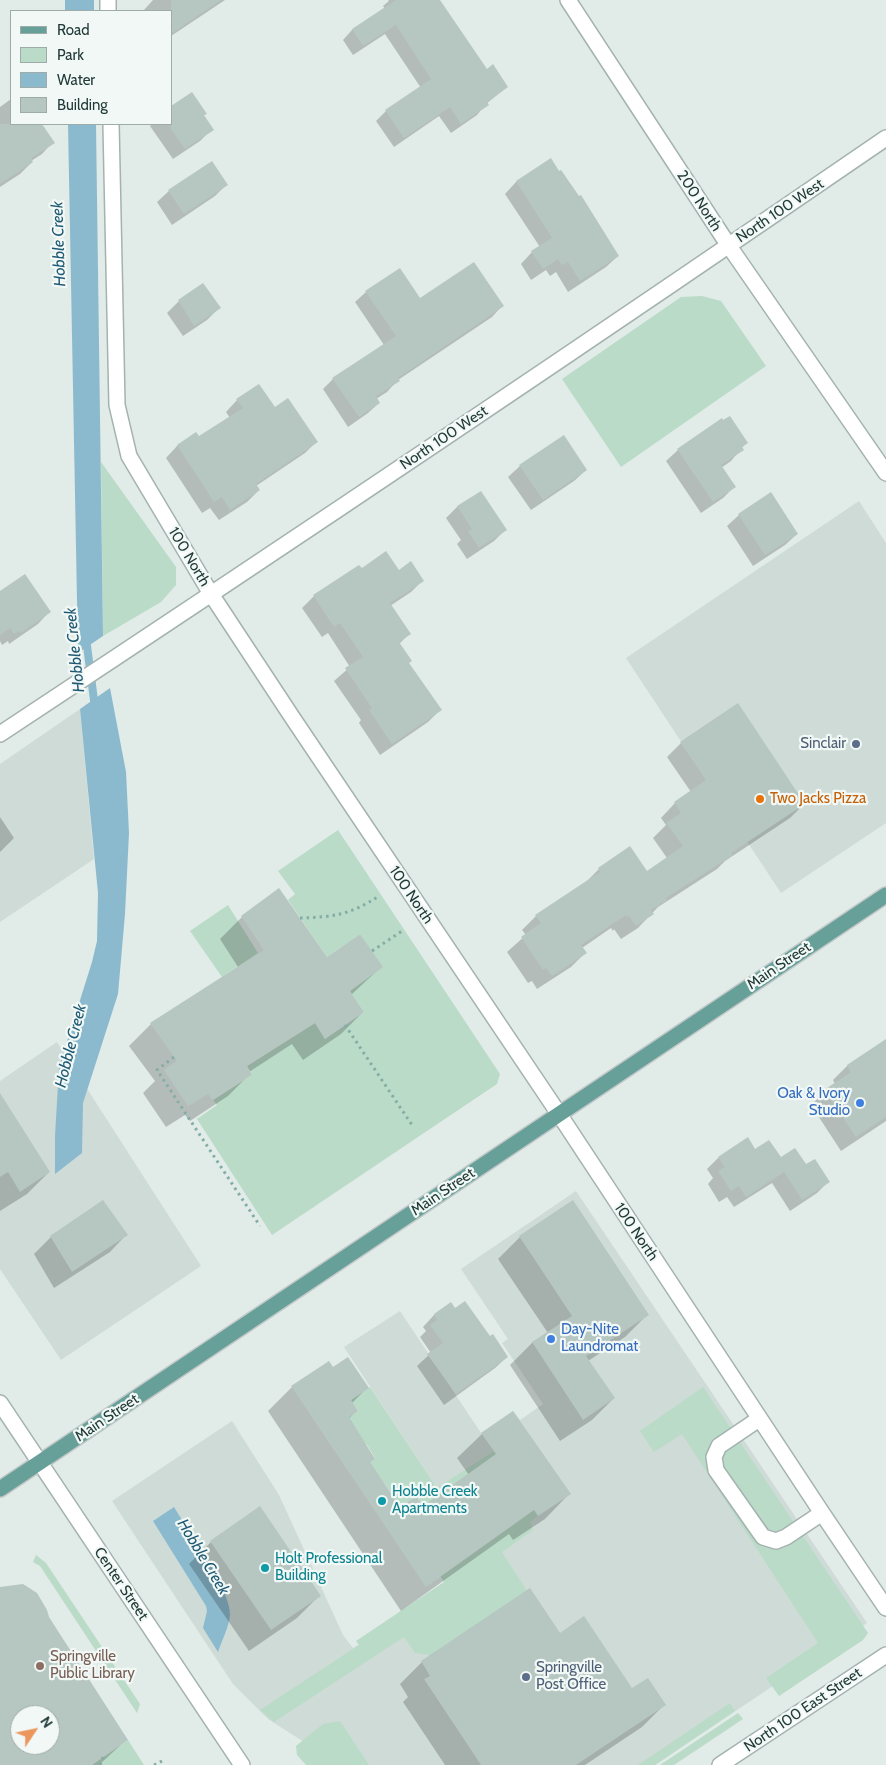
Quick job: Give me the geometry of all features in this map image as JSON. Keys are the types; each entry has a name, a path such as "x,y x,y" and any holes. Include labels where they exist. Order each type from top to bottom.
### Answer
{"main road":[{"name":"Main Street","path":"0,1489 886,895"}],"street":[{"name":"200 North","path":"568,0 729,246 886,473"},
{"name":"100 North","path":"111,125 117,405 129,456 211,594 333,779 559,1114 759,1419 886,1608"},
{"name":"North 100 West","path":"0,734 729,246 886,138"},
{"name":"Center Street","path":"0,1403 242,1765"},
{"path":"759,1419 719,1446 714,1457 716,1470 764,1537 776,1541 786,1537 822,1514"},
{"name":"North 100 East Street","path":"720,1765 886,1654"}],"path":[{"path":"300,918 334,916 362,907 379,896"},
{"path":"372,951 402,931"},
{"path":"346,1025 412,1125"},
{"path":"174,1057 157,1070 260,1226"},
{"path":"100,1765 103,1757"},
{"path":"154,1765 164,1760"}],"shaded area":[{"path":"859,501 886,543 886,823 781,893 626,658"},
{"path":"80,709 94,859 0,922 0,764"},
{"path":"57,1042 201,1266 61,1360 0,1269 0,1081"},
{"path":"576,1191 867,1623 655,1765 333,1765 326,1756 268,1719 233,1684 112,1501 232,1421 279,1495 343,1635 353,1648 489,1567 344,1347 400,1311 481,1433 513,1411 520,1420 543,1404 502,1343 508,1339 461,1269"}],"green space":[{"path":"702,296 721,301 766,366 621,467 562,379 681,297"},
{"path":"101,462 176,567 176,585 161,602 103,636"},
{"path":"338,830 500,1074 497,1084 272,1235 197,1119 217,1105 213,1100 252,1075 247,1066 315,1023 325,1039 364,1012 350,991 382,967 360,934 327,957 288,900 295,894 278,871"},
{"path":"228,905 258,953 222,977 190,931"},
{"path":"370,1387 437,1488 494,1451 538,1516 530,1522 533,1530 502,1552 527,1591 430,1655 415,1653 404,1637 274,1722 260,1710 359,1645 356,1641 444,1582 422,1549 425,1509 416,1496 400,1507 385,1484 365,1465 375,1458 367,1445 340,1423 358,1411 351,1400"},
{"path":"703,1387 868,1633 863,1640 779,1696 766,1678 818,1643 682,1434 654,1452 640,1431"},
{"path":"36,1555 46,1563 140,1704 137,1713 40,1566 33,1562"},
{"path":"730,1703 735,1711 655,1765 638,1765"},
{"path":"738,1713 743,1719 674,1765 660,1765"},
{"path":"340,1721 369,1765 306,1765 297,1755 296,1746 323,1724"},
{"path":"128,1740 144,1765 91,1765"}],"water":[{"path":"65,0 94,0 94,10 65,10"},
{"path":"68,125 96,125 103,636 78,653"},
{"path":"110,688 126,772 129,833 125,914 118,994 83,1103 82,1153 55,1174 59,1067 97,941 98,893 80,709"},
{"path":"174,1507 217,1577 229,1605 230,1615 227,1629 218,1652 203,1628 207,1611 206,1606 153,1521"}],"building":[{"path":"171,0 221,0 172,33"},
{"path":"396,0 440,0 487,69 493,64 508,87 487,102 489,105 461,124 450,107 404,138 385,110 431,79 396,25 363,46 352,29"},
{"path":"192,92 207,114 204,115 214,130 185,149 171,129 172,105"},
{"path":"0,124 43,125 55,143 31,158 33,162 0,184"},
{"path":"551,158 579,196 581,195 619,256 580,281 568,262 562,265 558,259 543,269 531,251 552,238 516,181"},
{"path":"212,161 228,185 184,214 168,190"},
{"path":"474,262 504,306 398,378 400,381 376,396 380,403 359,417 332,378 396,336 365,291 400,268 420,298"},
{"path":"203,283 221,308 194,326 178,300"},
{"path":"259,384 275,407 288,398 318,442 256,484 260,490 230,510 222,497 214,502 177,445 196,432 199,436 243,408 236,399"},
{"path":"730,416 748,443 742,447 744,450 721,465 736,487 713,502 677,449 722,418 723,420"},
{"path":"564,435 587,470 543,500 519,465"},
{"path":"481,491 507,530 479,548 468,531 472,529 457,506"},
{"path":"771,492 798,534 765,555 738,514"},
{"path":"386,551 399,570 411,561 424,581 390,603 411,634 399,642 412,661 409,663 442,710 392,744 369,710 372,708 345,668 363,657 340,623 334,627 313,595 359,565 362,568"},
{"path":"25,574 51,612 21,633 20,631 14,634 10,628 0,635 0,591"},
{"path":"738,703 805,804 731,853 733,855 666,898 667,900 651,910 654,914 636,926 629,916 627,917 626,915 581,945 587,953 552,976 546,968 543,970 521,937 541,923 535,915 600,872 598,868 630,846 647,871 683,846 666,823 681,813 674,802 706,780 680,742"},
{"path":"279,888 327,957 360,934 383,967 350,991 364,1012 325,1039 315,1023 247,1066 252,1075 213,1100 208,1094 188,1106 164,1070 177,1061 150,1023 264,950 241,916"},
{"name":"Oak & Ivory Studio","path":"886,1039 886,1117 856,1137 824,1090 851,1072 847,1065"},
{"path":"0,1093 50,1172 20,1192 8,1172 0,1177"},
{"path":"748,1137 755,1149 769,1140 781,1157 795,1148 806,1164 815,1159 830,1182 802,1200 784,1172 746,1197 739,1186 731,1191 718,1171 725,1167 718,1157"},
{"path":"103,1200 128,1235 72,1272 50,1236"},
{"path":"573,1200 649,1315 586,1356 615,1398 583,1420 532,1342 572,1316 519,1236"},
{"path":"465,1301 490,1336 493,1334 508,1357 456,1394 427,1354 443,1343 430,1325 437,1320 434,1314 451,1302 455,1308"},
{"path":"348,1357 369,1388 351,1400 358,1411 349,1417 375,1459 370,1462 400,1507 416,1496 423,1506 496,1454 481,1433 513,1411 571,1494 538,1516 534,1510 426,1587 291,1386 329,1361 333,1367"},
{"name":"Holt Professional Building","path":"260,1506 321,1596 271,1630 210,1541"},
{"name":"Springville Public Library","path":"23,1584 37,1593 49,1617 128,1740 92,1765 0,1765 0,1587"},
{"name":"Springville Post Office","path":"530,1588 560,1633 584,1616 632,1688 648,1678 666,1705 576,1765 481,1765 424,1679 430,1676 421,1661"}],"waterway":[{"name":"Hobble Creek","path":"86,638 95,708"}],"place":[{"name":"Sinclair","path":"856,744"},
{"name":"Two Jacks Pizza","path":"760,799"},
{"name":"Oak & Ivory Studio","path":"860,1103"},
{"name":"Day-Nite Laundromat","path":"551,1339"},
{"name":"Hobble Creek Apartments","path":"382,1501"},
{"name":"Holt Professional Building","path":"265,1568"},
{"name":"Springville Public Library","path":"40,1666"},
{"name":"Springville Post Office","path":"526,1677"}]}
